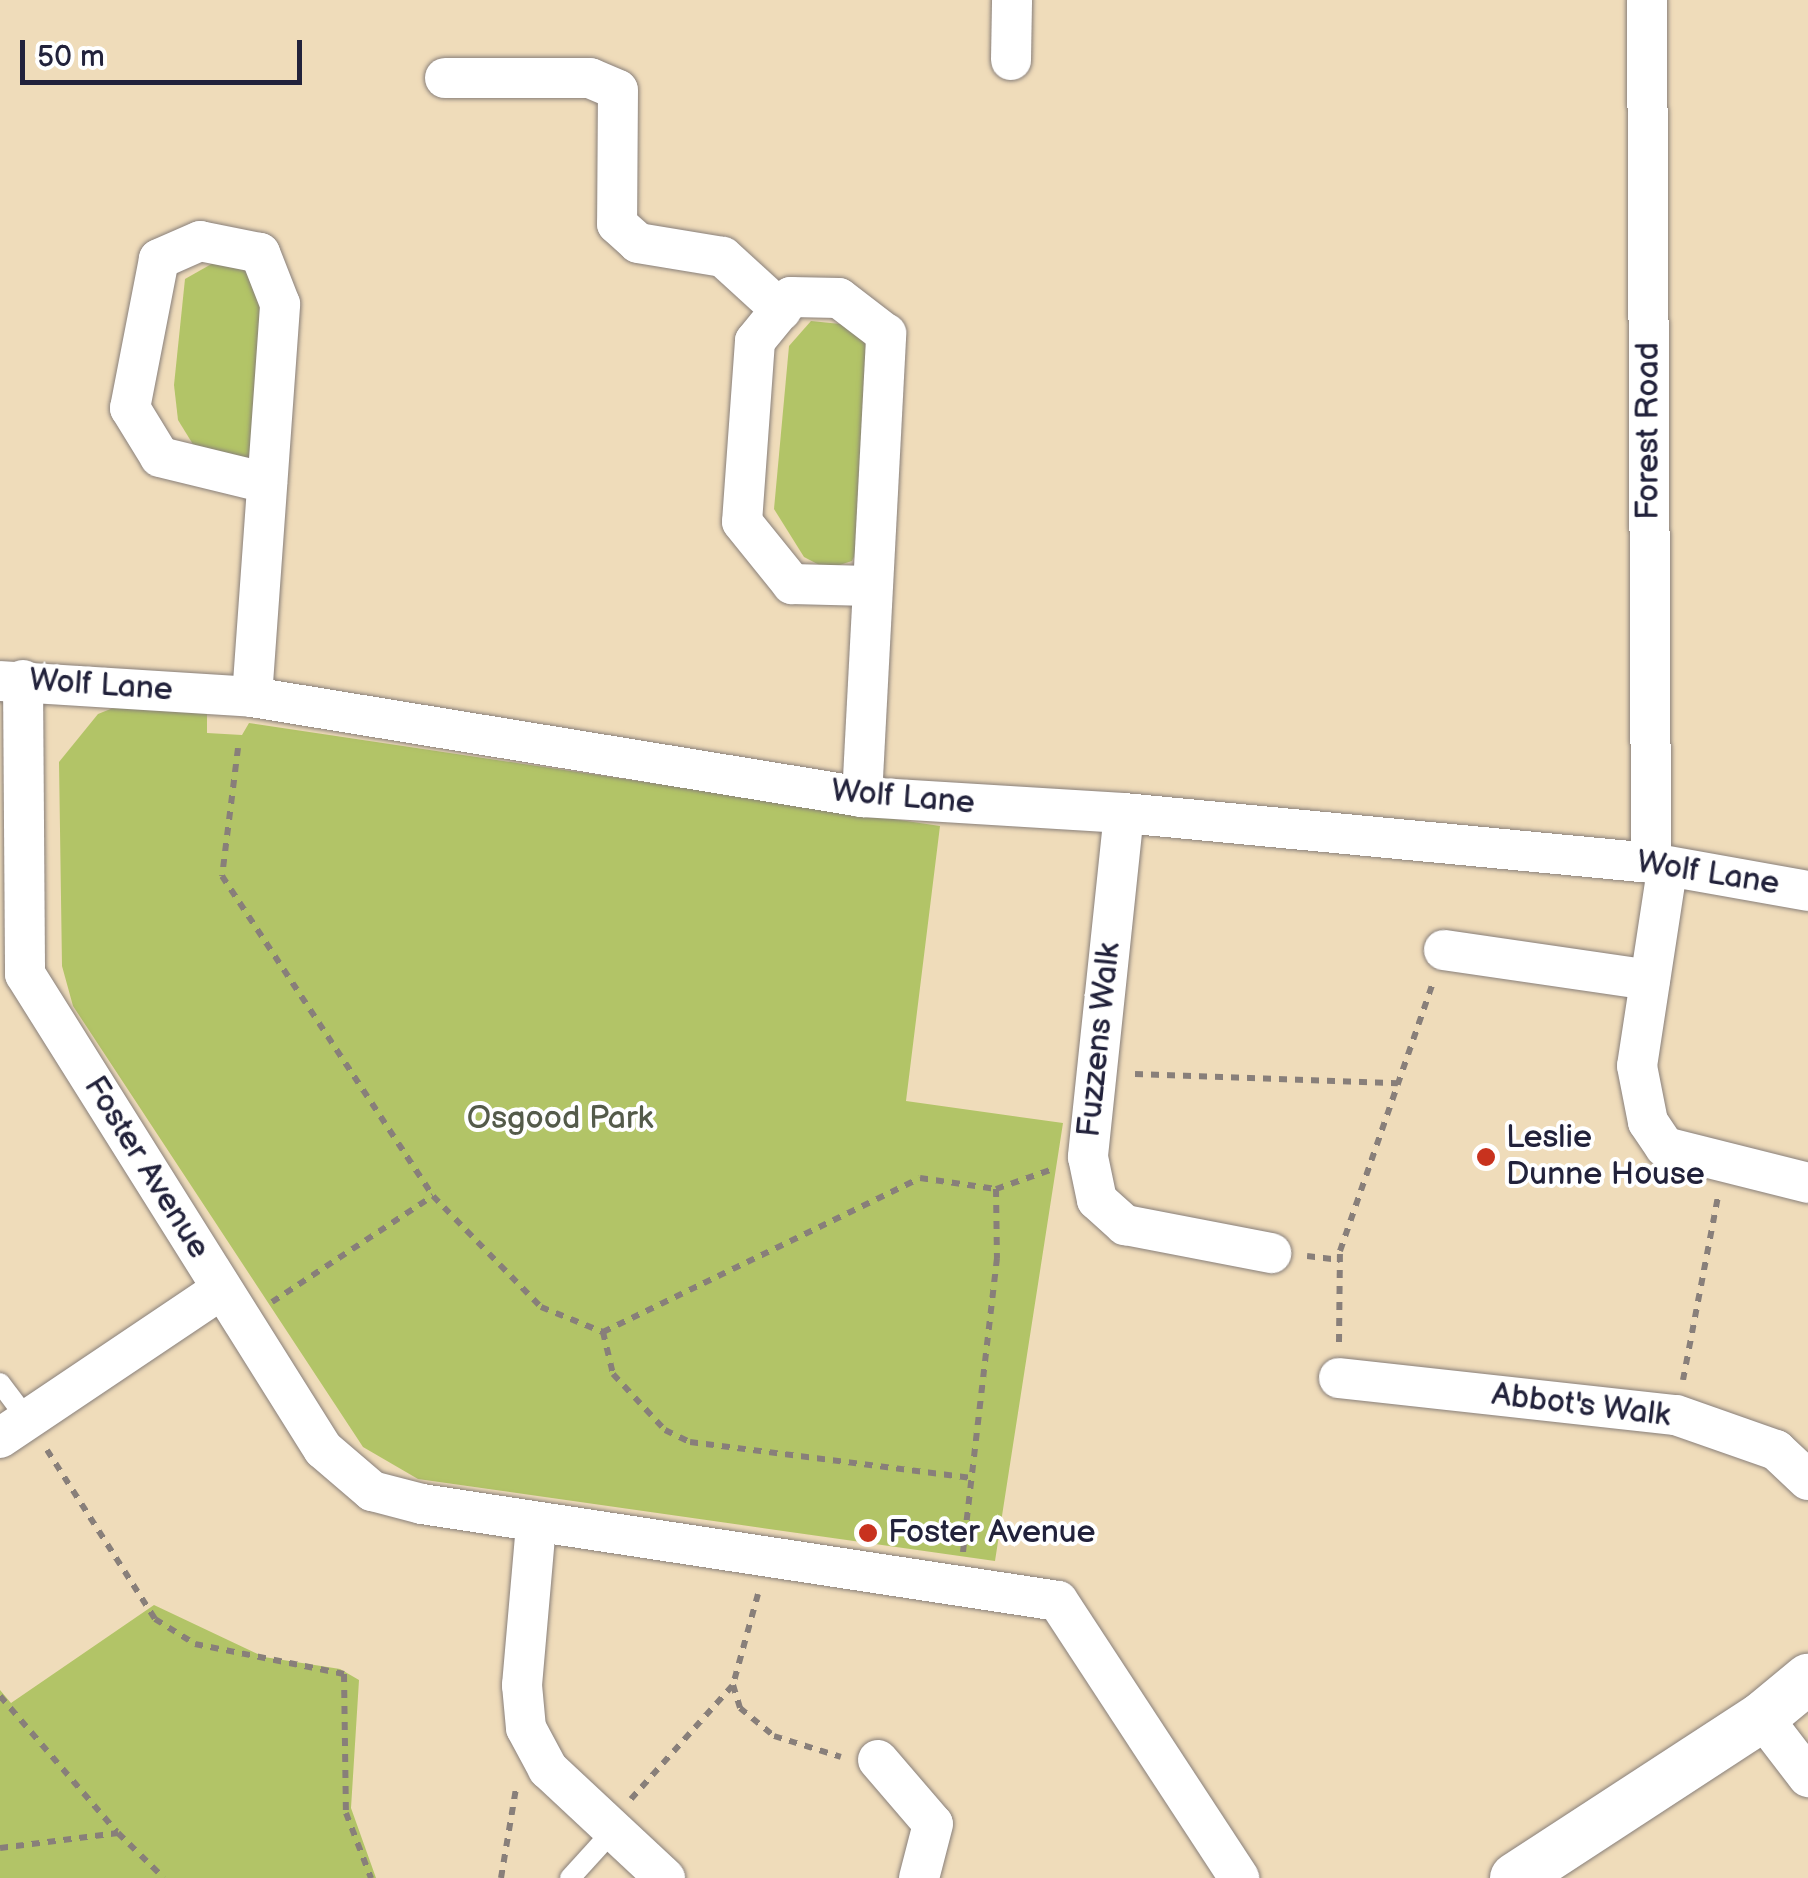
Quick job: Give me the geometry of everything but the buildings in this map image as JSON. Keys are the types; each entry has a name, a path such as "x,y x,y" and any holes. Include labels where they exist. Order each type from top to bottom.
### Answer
{"street":[{"path":"1011,60 1012,0"},
{"name":"Forest Road","path":"1647,0 1659,866 1638,1066 1648,1122 1665,1147 1724,1165 1808,1182"},
{"path":"445,78 590,78 618,90 617,224 638,243 723,257 780,310"},
{"path":"252,697 280,304 260,253 200,241 159,259 130,408 160,457 267,483"},
{"path":"862,798 869,586 886,334 839,298 791,297 755,342 742,522 792,584 869,586"},
{"name":"Wolf Lane","path":"12,681 252,697 862,798 1124,814 1659,866 1808,890"},
{"name":"Foster Avenue","path":"12,681 25,974 324,1449 372,1490 536,1525 1058,1601 1239,1878"},
{"name":"Fuzzens Walk","path":"1124,814 1088,1158 1097,1200 1125,1226 1271,1252"},
{"path":"1444,950 1650,980"},
{"path":"14,1429 232,1306"},
{"name":"Abbot's Walk","path":"1338,1378 1676,1415 1776,1450 1808,1480"},
{"path":"536,1525 522,1685 526,1728 548,1769 608,1831 665,1878"},
{"path":"1515,1878 1762,1717 1808,1679"},
{"path":"1762,1717 1808,1777"},
{"path":"882,1764 932,1824 919,1878"}],"lane":[{"path":"0,1383 14,1429"},
{"path":"570,1878 608,1831"}],"path":[{"path":"238,748 222,876 433,1196 541,1307 603,1332 920,1178 996,1189 1088,1158"},
{"path":"1338,1378 1340,1251 1444,950"},
{"path":"1097,1072 1398,1083"},
{"path":"1676,1415 1724,1165"},
{"path":"959,1587 998,1258 996,1189"},
{"path":"232,1306 433,1196"},
{"path":"603,1332 613,1374 665,1430 690,1442 972,1478"},
{"path":"14,1429 155,1619 195,1644 344,1674 346,1812 371,1878"},
{"path":"608,1831 733,1685 767,1558"},
{"path":"733,1685 740,1708 774,1736 882,1764"},
{"path":"0,1696 118,1833 164,1878"},
{"path":"501,1878 526,1728"},
{"path":"0,1848 118,1833"}],"green space":[{"path":"215,262 248,266 265,281 260,452 243,459 194,446 178,420 174,385 185,279"},
{"path":"811,321 850,325 869,343 861,541 852,561 827,569 804,557 774,509 789,346"},
{"name":"Osgood Park","path":"118,706 207,712 207,733 242,735 249,723 940,826 906,1101 1063,1123 995,1561 418,1479 363,1447 73,1006 62,966 59,762 98,714"},
{"path":"154,1605 264,1657 340,1669 359,1680 351,1808 376,1878 0,1878 0,1690 11,1703"}],"place":[{"name":"Leslie Dunne House","path":"1486,1157"},
{"name":"Foster Avenue","path":"868,1533"}]}
